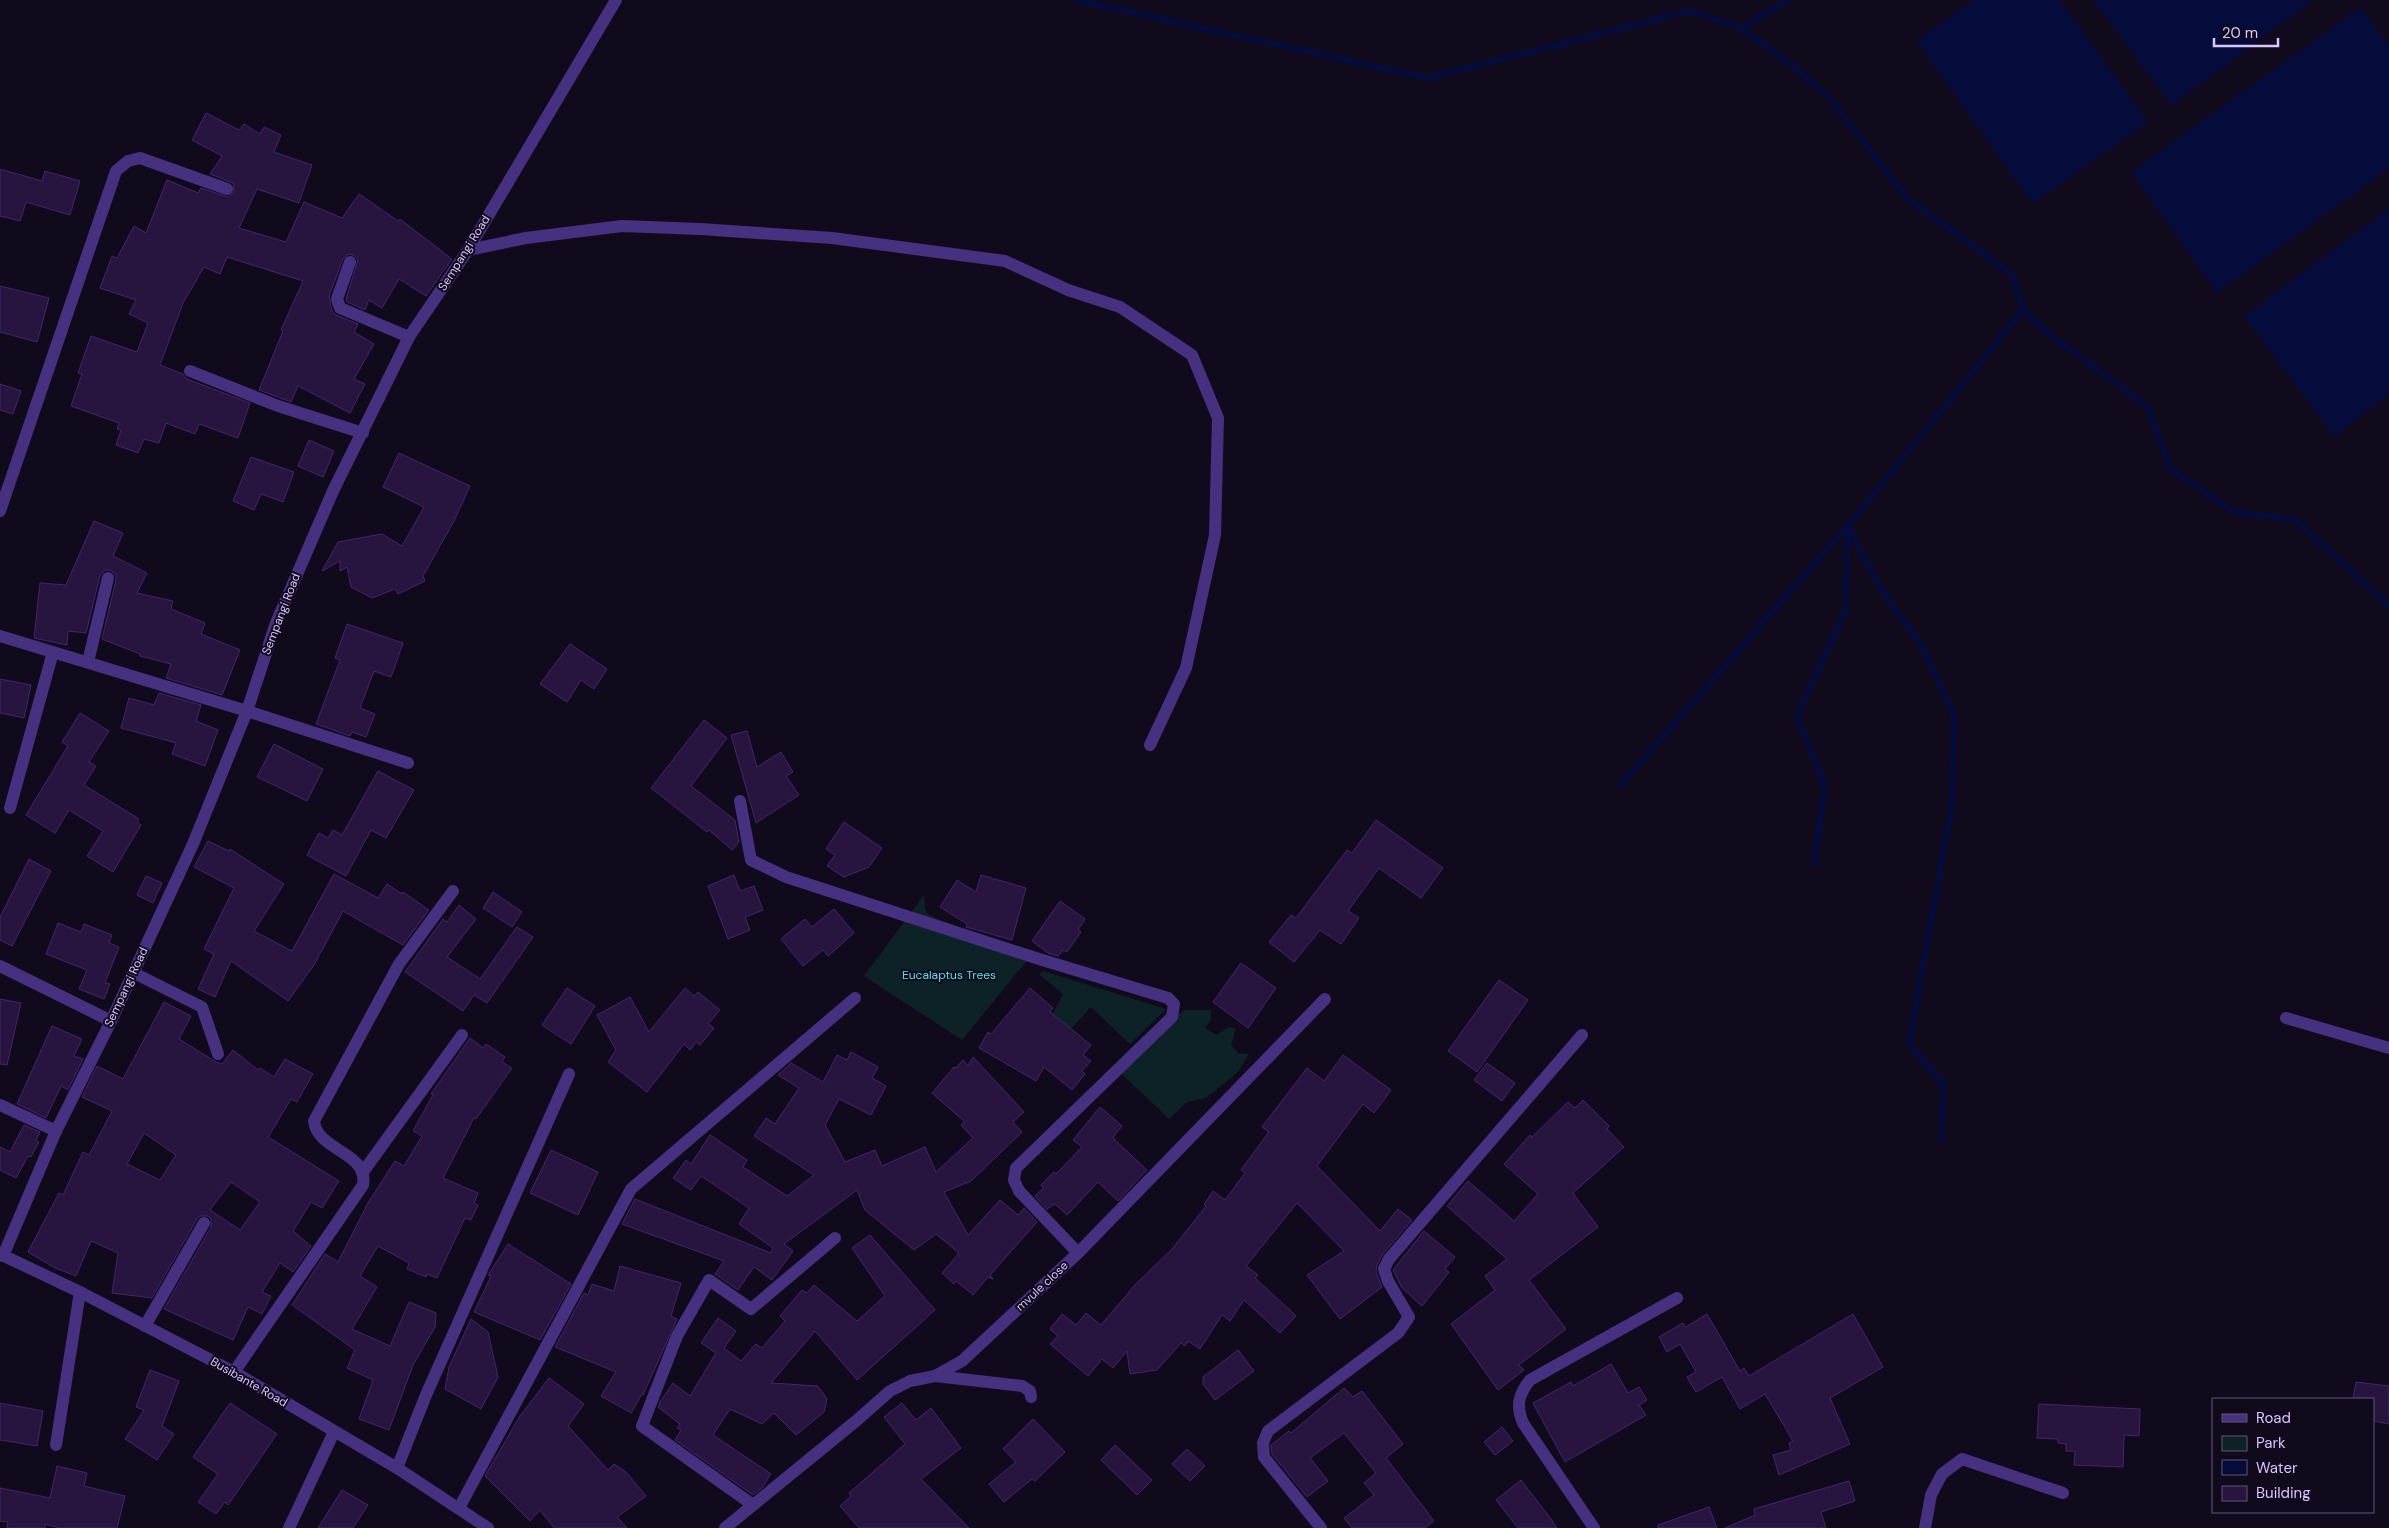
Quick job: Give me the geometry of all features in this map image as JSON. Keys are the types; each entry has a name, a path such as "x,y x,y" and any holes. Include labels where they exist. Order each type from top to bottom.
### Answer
{"street":[{"name":"Sempangi Road","path":"2,1255 56,1131 111,1021 194,844 248,711 266,652 286,598 333,491 409,337 468,250 616,0"},
{"path":"0,510 116,171 128,162 140,158 227,190"},
{"path":"468,250 526,238 622,226 832,238 1005,262 1068,290 1120,308 1192,355 1218,418 1215,535 1186,668 1150,745"},
{"path":"350,262 337,299 340,308 409,337"},
{"path":"190,370 278,406 363,433"},
{"path":"88,662 108,578"},
{"path":"0,636 248,711 408,764"},
{"path":"10,808 53,652"},
{"path":"740,801 751,860 786,877 1039,959 1168,998 1174,1004 1172,1017 1016,1168 1014,1180 1019,1191 1078,1253"},
{"path":"234,1372 363,1185 363,1172 359,1165 320,1136 315,1129 314,1121 317,1112 399,964 453,892"},
{"path":"0,966 111,1021"},
{"path":"134,973 202,1007 218,1054"},
{"path":"459,1508 631,1189 855,998"},
{"name":"mvule close","path":"726,1528 890,1391 910,1381 935,1376 962,1361 1078,1253 1325,999"},
{"path":"2286,1018 2389,1048"},
{"path":"363,1172 462,1035"},
{"path":"1321,1528 1264,1458 1263,1443 1268,1431 1406,1324 1409,1317 1388,1281 1384,1269 1389,1259 1582,1035"},
{"path":"397,1468 438,1368 569,1074"},
{"path":"0,1105 56,1131"},
{"path":"145,1326 204,1223"},
{"path":"753,1505 642,1426 677,1336 709,1280 751,1309 835,1238"},
{"name":"Busibante Road","path":"2,1255 80,1292 234,1372 397,1468 488,1528"},
{"path":"56,1445 80,1292"},
{"path":"1594,1528 1523,1423 1518,1410 1522,1390 1530,1380 1677,1298"},
{"path":"935,1376 1022,1386 1030,1391 1031,1398"},
{"path":"289,1528 334,1432"},
{"path":"1925,1528 1931,1495 1942,1474 1962,1459 2063,1493"}],"green space":[{"name":"Eucalaptus Trees","path":"924,895 925,909 929,915 1030,957 962,1040 864,976"},
{"path":"1043,971 1166,1009 1130,1044 1091,1007 1071,1029 1052,1016 1063,994 1039,974"},
{"path":"1184,1010 1211,1010 1211,1020 1205,1028 1217,1035 1229,1027 1236,1028 1231,1045 1238,1053 1249,1054 1238,1072 1206,1098 1187,1102 1169,1119 1121,1073"}],"water":[{"path":"1973,0 2060,0 2148,122 2033,204 1916,41"},
{"path":"2093,0 2313,0 2172,106"},
{"path":"2361,7 2389,45 2389,169 2217,293 2131,172"},
{"path":"2389,208 2389,395 2334,436 2244,316"}],"building":[{"path":"206,113 239,130 244,124 260,134 264,127 281,135 274,152 312,165 299,203 257,189 239,228 286,242 304,202 342,218 359,194 398,221 400,219 452,259 426,296 399,279 382,308 369,300 365,310 347,302 346,299 358,260 349,254 343,259 329,296 332,311 336,315 358,324 354,332 374,344 354,379 365,384 350,413 298,386 291,402 259,390 283,331 281,330 303,281 227,257 220,274 204,267 183,303 160,365 183,374 187,379 250,403 238,438 199,424 195,434 166,423 159,443 144,439 138,453 116,445 121,430 117,429 119,423 71,406 82,374 78,373 91,336 137,352 148,323 129,314 136,300 100,288 112,256 117,258 134,226 146,233 167,180 198,193 201,188 228,197 234,192 233,183 210,174 222,156 192,140"},
{"path":"0,169 42,181 45,171 80,181 70,215 26,202 20,221 0,216"},
{"path":"0,286 49,298 37,342 0,332"},
{"path":"0,384 21,391 13,414 0,410"},
{"path":"309,440 334,451 323,477 298,466"},
{"path":"399,453 470,486 454,521 423,576 425,581 398,594 395,589 372,598 351,587 347,567 340,571 340,561 322,571 338,542 382,534 402,546 424,507 383,487"},
{"path":"251,457 294,472 283,502 261,494 254,510 233,501"},
{"path":"94,521 123,533 113,556 147,573 137,593 173,601 171,609 205,623 201,634 240,650 222,695 166,678 171,664 140,656 140,654 102,639 116,580 116,575 110,570 105,570 100,576 86,633 68,631 67,645 34,638 40,583 66,585"},
{"path":"347,624 403,643 391,677 374,671 360,708 375,714 366,737 352,732 350,736 316,724 340,660 335,658"},
{"path":"570,644 607,669 594,689 581,680 567,702 540,684"},
{"path":"0,679 31,685 24,718 0,713"},
{"path":"159,693 201,705 196,721 218,730 205,766 172,754 176,743 121,728 129,698 154,705"},
{"path":"80,713 109,731 89,762 96,766 84,785 139,819 137,822 141,825 113,872 87,856 103,831 69,810 55,833 26,815 68,746 62,742"},
{"path":"704,720 727,738 691,786 735,820 739,842 732,850 709,830 707,832 651,788"},
{"path":"747,731 757,767 781,752 793,772 786,776 799,795 756,823 731,735"},
{"path":"274,744 323,769 307,801 257,777"},
{"path":"378,771 414,790 386,838 371,830 346,876 307,855 319,833 328,838 333,830 342,835"},
{"path":"1376,820 1443,868 1421,898 1379,868 1348,911 1359,918 1341,944 1320,930 1294,962 1269,942 1291,915 1296,918 1347,850 1352,853"},
{"path":"844,822 882,848 869,867 844,877 827,866 835,855 826,849"},
{"path":"208,841 229,851 230,849 284,884 254,931 292,951 334,874 378,898 387,884 402,894 403,892 429,910 403,945 343,911 314,965 288,1001 231,961 215,997 198,989 214,954 204,949 234,888 194,867"},
{"path":"29,859 51,871 12,946 0,940 0,917"},
{"path":"734,875 740,891 754,886 763,910 745,917 750,930 728,939 708,886"},
{"path":"981,875 1026,888 1012,940 966,927 967,924 940,907 957,880 976,892"},
{"path":"146,876 162,883 153,903 137,895"},
{"path":"493,892 522,912 512,927 483,908"},
{"path":"1060,901 1085,919 1078,930 1081,932 1067,952 1063,950 1058,956 1048,953 1032,941"},
{"path":"459,905 476,919 447,957 480,979 517,927 533,937 487,1003 474,995 463,1011 405,972 443,919 447,922"},
{"path":"834,909 854,933 828,956 823,950 803,966 781,939 805,919 812,927"},
{"path":"58,923 81,932 84,924 112,935 109,943 119,947 105,983 110,984 104,999 79,989 87,970 46,954"},
{"path":"1241,963 1276,988 1248,1028 1213,1002"},
{"path":"1499,980 1528,1000 1477,1072 1448,1051"},
{"path":"567,988 595,1006 571,1044 542,1025"},
{"path":"685,988 694,996 698,992 720,1010 708,1024 714,1028 700,1045 696,1042 690,1050 684,1044 647,1092 608,1062 616,1050 597,1015 630,997 649,1032"},
{"path":"1030,988 1053,1008 1050,1012 1091,1045 1083,1055 1091,1061 1082,1071 1085,1074 1072,1090 1044,1067 1036,1081 979,1048 988,1032 991,1034"},
{"path":"0,999 21,1003 7,1065 0,1064"},
{"path":"164,1002 191,1016 179,1039 216,1062 222,1064 233,1050 258,1070 260,1068 274,1077 285,1059 313,1074 297,1102 291,1099 268,1137 339,1181 322,1208 311,1202 293,1231 311,1246 293,1272 280,1263 262,1292 271,1296 262,1314 248,1307 233,1340 164,1309 211,1227 211,1219 208,1216 200,1216 197,1219 152,1298 112,1293 118,1253 91,1241 76,1276 55,1268 28,1252 59,1193 63,1195 83,1152 89,1155 112,1111 82,1097 97,1066 123,1079","holes":["144,1133 176,1155 160,1180 127,1164","231,1182 260,1202 240,1230 210,1210"]},
{"path":"52,1026 82,1039 74,1056 83,1059 68,1090 61,1086 46,1118 17,1104"},
{"path":"470,1038 483,1048 486,1044 505,1057 502,1062 512,1068 476,1119 474,1118 443,1178 478,1193 474,1203 478,1205 471,1220 465,1218 437,1278 427,1274 426,1277 407,1269 409,1263 378,1246 360,1276 377,1287 352,1329 390,1346 409,1302 436,1313 435,1327 413,1365 389,1430 359,1419 373,1380 347,1368 355,1350 292,1305 325,1254 338,1262 368,1203 395,1161 404,1166 422,1136 413,1131 433,1095 431,1094"},
{"path":"851,1052 878,1067 872,1078 886,1086 871,1115 839,1099 825,1125 845,1162 875,1150 882,1166 925,1147 936,1172 973,1138 961,1125 965,1122 932,1093 954,1067 956,1068 963,1060 968,1066 973,1057 1024,1112 1013,1122 1022,1132 971,1181 944,1192 968,1235 1000,1200 1018,1215 1024,1208 1037,1222 990,1275 993,1279 988,1277 973,1295 956,1281 954,1284 942,1273 959,1253 936,1234 914,1250 865,1210 857,1190 784,1244 793,1251 772,1280 754,1267 738,1290 715,1274 724,1261 622,1224 635,1199 771,1253 773,1248 739,1224 749,1208 701,1176 691,1190 673,1178 686,1160 691,1164 710,1135 747,1160 743,1167 787,1196 814,1175 754,1136 766,1118 775,1124 799,1088 778,1075 791,1063 823,1082 837,1055 847,1060"},
{"path":"1343,1055 1391,1090 1374,1113 1363,1104 1317,1166 1380,1231 1398,1209 1412,1220 1383,1254 1377,1265 1376,1272 1382,1287 1340,1319 1307,1275 1344,1251 1297,1203 1246,1266 1258,1275 1255,1278 1296,1316 1280,1333 1244,1300 1230,1321 1222,1315 1200,1349 1188,1341 1185,1346 1181,1343 1157,1370 1130,1374 1127,1351 1113,1368 1102,1359 1088,1376 1050,1344 1058,1336 1050,1329 1062,1314 1076,1325 1086,1313 1101,1325 1135,1285 1173,1248 1206,1206 1204,1204 1213,1191 1225,1200 1245,1173 1241,1170 1269,1132 1262,1127 1307,1068 1324,1081"},
{"path":"1487,1063 1515,1083 1502,1101 1474,1080"},
{"path":"1583,1100 1609,1126 1607,1129 1624,1147 1573,1193 1598,1227 1529,1280 1566,1329 1519,1365 1524,1370 1498,1390 1451,1324 1495,1290 1485,1276 1507,1259 1447,1206 1468,1181 1514,1221 1538,1194 1504,1164 1530,1135 1532,1137 1568,1102 1575,1108"},
{"path":"1100,1107 1122,1126 1113,1137 1115,1140 1147,1170 1118,1201 1098,1182 1067,1215 1055,1204 1047,1209 1035,1196 1044,1188 1041,1185 1054,1172 1056,1174 1082,1147 1073,1140"},
{"path":"24,1125 40,1132 36,1140 39,1142 31,1157 28,1156 16,1178 0,1170 0,1147 10,1152"},
{"path":"551,1150 598,1172 578,1215 530,1193"},
{"path":"1424,1231 1455,1257 1445,1269 1449,1272 1422,1306 1402,1288 1393,1270"},
{"path":"870,1235 935,1310 857,1380 815,1331 771,1383 818,1386 827,1399 824,1412 796,1435 774,1413 762,1424 730,1409 713,1435 771,1474 762,1488 753,1495 675,1440 681,1430 677,1428 680,1424 658,1407 660,1402 673,1383 690,1396 716,1353 701,1343 718,1318 736,1331 724,1348 741,1361 756,1344 762,1348 785,1321 780,1316 802,1290 807,1293 814,1285 857,1321 885,1296 852,1248"},
{"path":"508,1244 571,1284 540,1340 474,1312 491,1276 488,1275"},
{"path":"620,1266 681,1283 671,1316 677,1319 643,1395 631,1413 601,1396 616,1372 555,1347 584,1293 588,1295 592,1284 614,1291"},
{"path":"1707,1314 1740,1371 1744,1368 1749,1376 1853,1314 1883,1367 1830,1398 1850,1444 1779,1475 1773,1455 1791,1450 1789,1443 1793,1441 1765,1394 1740,1409 1722,1377 1696,1392 1687,1377 1696,1372 1680,1344 1667,1352 1659,1337 1683,1323 1686,1327"},
{"path":"471,1319 488,1332 498,1377 481,1409 445,1389 449,1367"},
{"path":"1238,1350 1254,1371 1215,1400 1203,1384 1203,1377"},
{"path":"1611,1364 1628,1393 1639,1387 1647,1400 1639,1405 1646,1415 1565,1462 1533,1403 1571,1382 1573,1386"},
{"path":"150,1370 179,1381 162,1426 174,1434 157,1460 125,1439 144,1410 136,1407"},
{"path":"549,1378 584,1404 568,1426 608,1470 614,1464 626,1472 646,1496 617,1517 627,1528 554,1528 540,1510 530,1521 485,1476 520,1416"},
{"path":"2356,1382 2389,1386 2389,1424 2374,1421 2374,1398 2353,1398"},
{"path":"1344,1388 1353,1397 1362,1391 1403,1444 1386,1458 1434,1521 1425,1528 1352,1528 1344,1518 1374,1495 1364,1483 1376,1473 1344,1433 1310,1458 1328,1481 1307,1497 1272,1454 1271,1445 1289,1431 1291,1433"},
{"path":"0,1403 43,1411 37,1446 0,1440"},
{"path":"230,1403 277,1434 228,1505 225,1502 216,1514 198,1502 218,1474 193,1457"},
{"path":"902,1403 916,1420 931,1408 961,1448 921,1479 969,1528 859,1528 840,1506 851,1496 849,1493 905,1444 884,1417"},
{"path":"2039,1404 2140,1409 2139,1436 2124,1435 2123,1467 2074,1465 2075,1451 2066,1451 2066,1444 2058,1443 2058,1439 2037,1438"},
{"path":"1033,1419 1065,1452 1035,1481 1032,1479 1004,1502 989,1484 1016,1462 1003,1449"},
{"path":"1502,1427 1513,1441 1495,1455 1484,1442"},
{"path":"1115,1445 1152,1480 1137,1495 1101,1460"},
{"path":"1187,1449 1205,1466 1190,1481 1172,1464"},
{"path":"57,1466 87,1473 84,1486 125,1496 117,1528 60,1528 45,1524 45,1528 7,1528 8,1522 0,1521 0,1488 50,1498"},
{"path":"1521,1480 1557,1528 1518,1528 1496,1500"},
{"path":"1849,1481 1855,1501 1821,1512 1826,1528 1725,1528 1755,1515 1754,1509"},
{"path":"342,1490 368,1505 353,1528 318,1528"},
{"path":"1709,1507 1717,1528 1658,1528 1658,1525"}],"waterway":[{"path":"1075,0 1428,78 1690,11 1741,28 1784,59 1828,96 1907,198 2013,275 2023,310 2045,331 2148,407 2170,469 2235,512 2296,520 2389,606"},
{"path":"1741,28 1789,0"},
{"path":"1620,786 1855,517 2023,310"},
{"path":"1848,527 1881,589 1922,646 1954,715 1952,804 1909,1044 1943,1083 1942,1142"},
{"path":"1814,863 1825,787 1797,716 1845,612 1848,528"}]}
